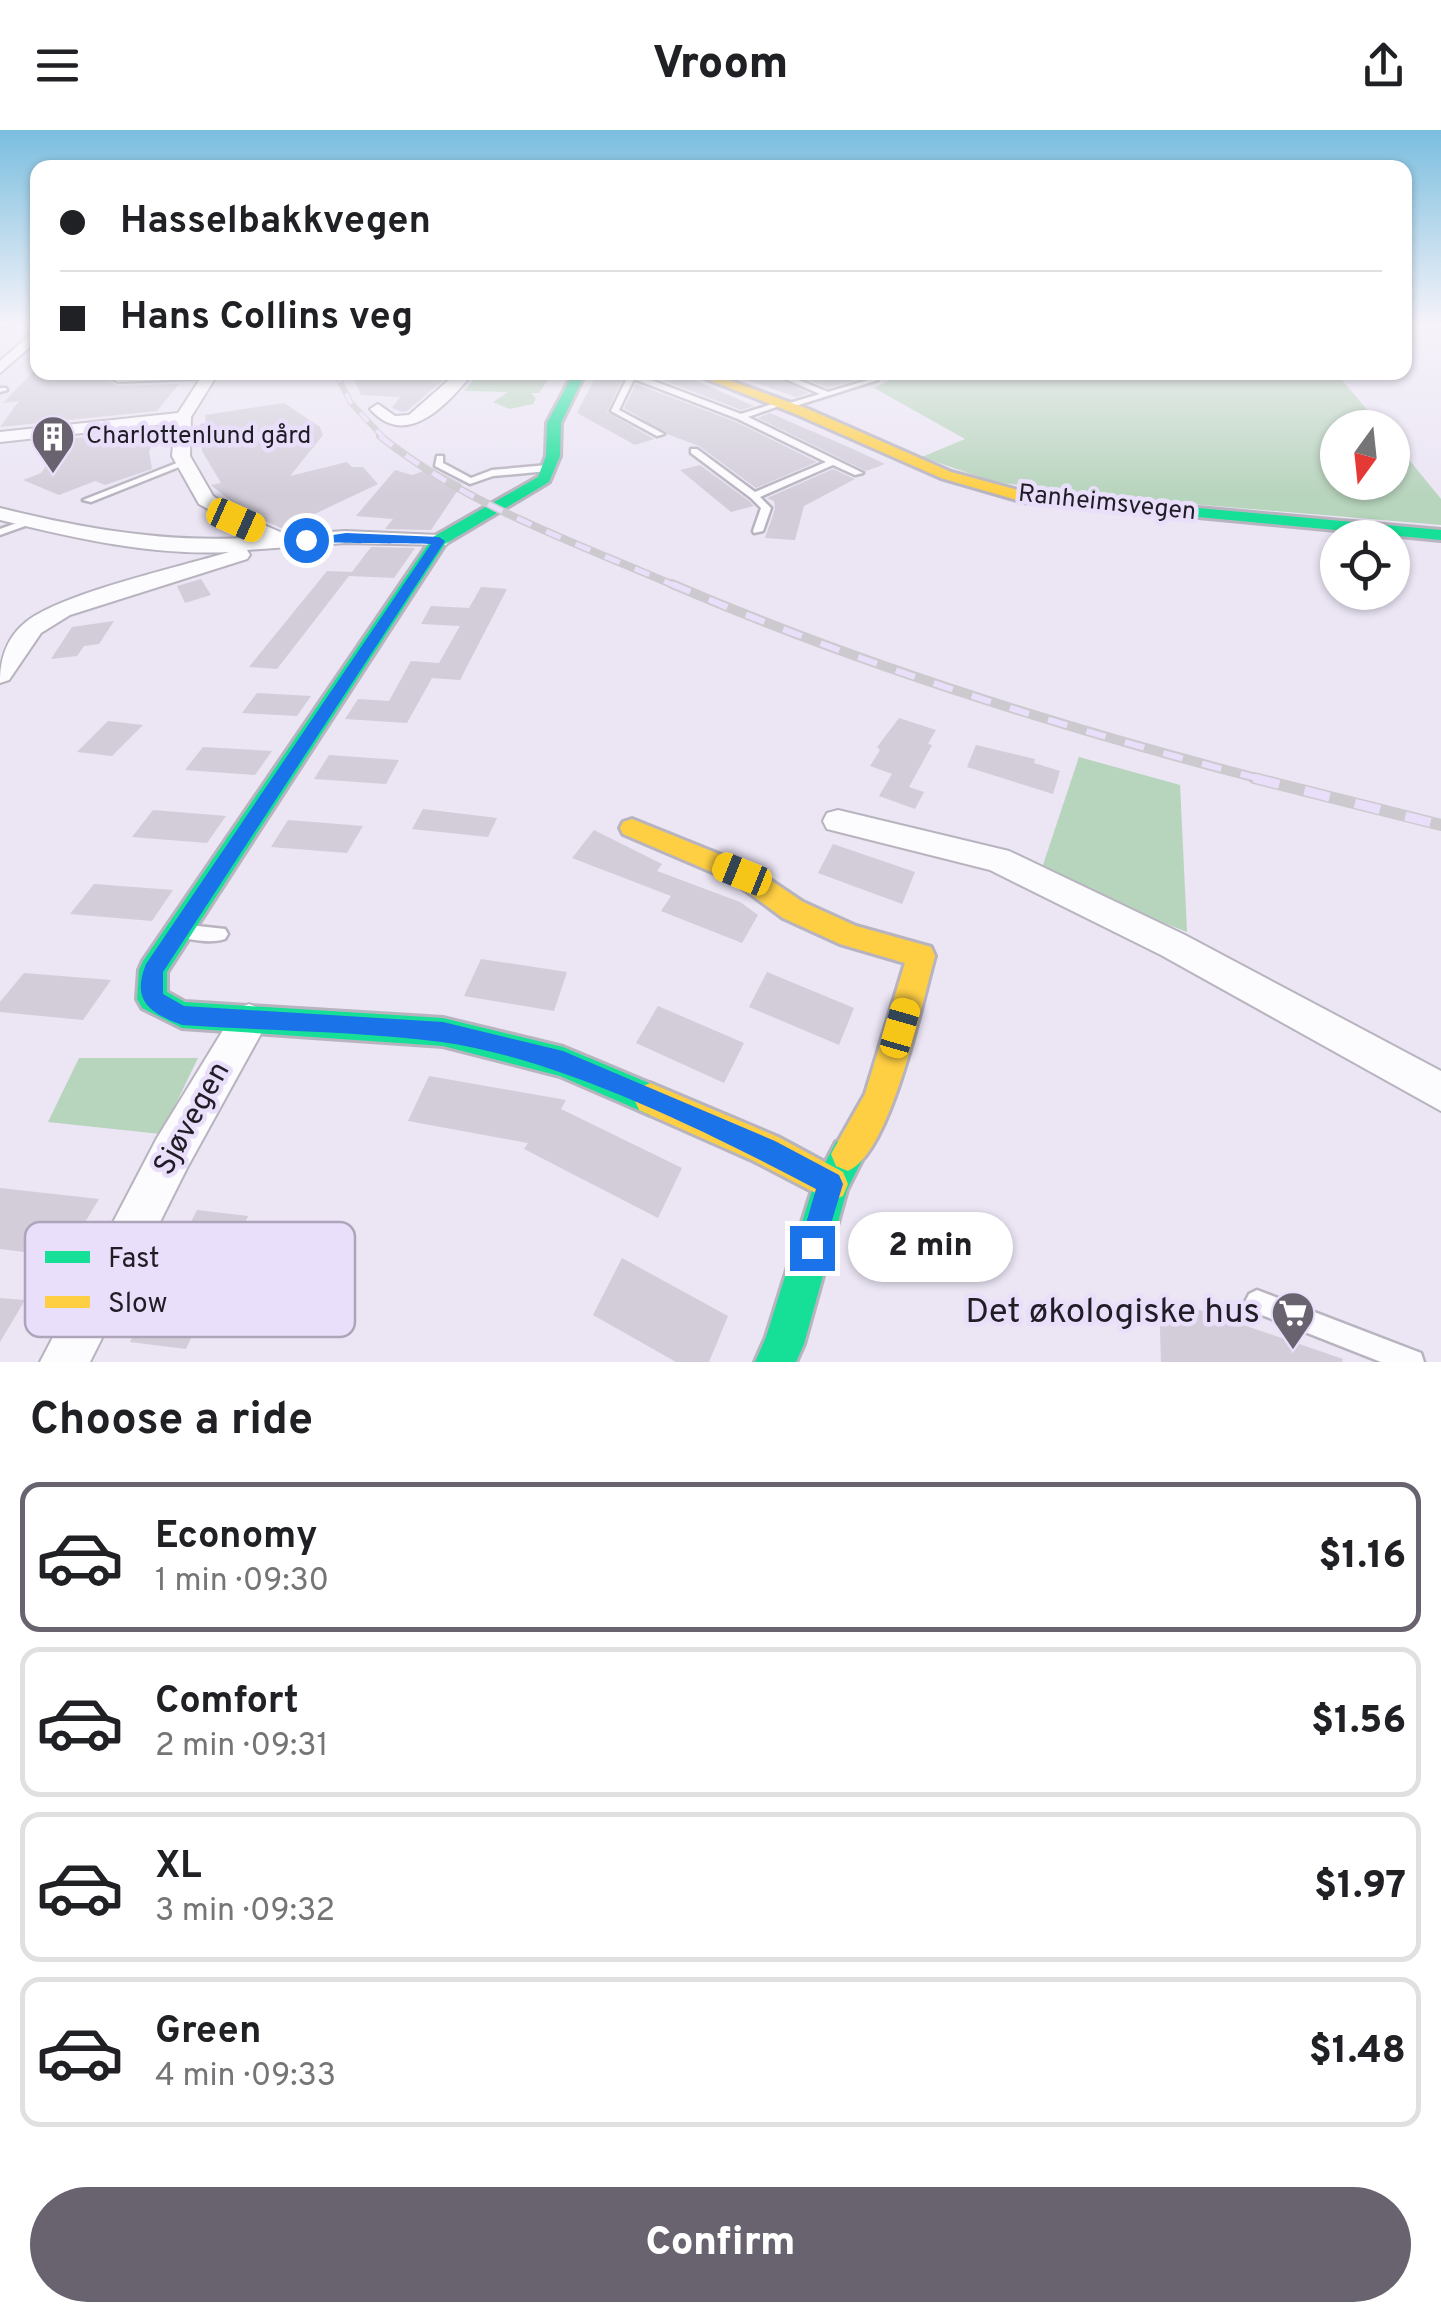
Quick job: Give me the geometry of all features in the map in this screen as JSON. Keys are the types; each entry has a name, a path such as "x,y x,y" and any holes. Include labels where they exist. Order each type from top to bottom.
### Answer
{"street":[{"path":"207,380 183,418 181,456 206,500 236,520 284,542"},
{"path":"378,409 384,416 400,421 416,418 432,410 459,380"},
{"path":"548,468 554,423 576,380"},
{"name":"Ranheimsvegen","path":"719,380 784,404 946,475 1024,497 1441,535"},
{"path":"0,436 183,418"},
{"name":"Sjøvegen","path":"136,1222 249,1021 182,1015 152,999 153,970 439,541 529,491 544,479 548,468"},
{"path":"0,514 25,524 128,539 222,546 345,537 439,541"},
{"path":"0,676 32,628 62,610 284,542"},
{"path":"838,820 998,860 1174,945 1441,1092"},
{"path":"632,828 742,874 792,910 850,936 921,956 879,1100 830,1184 784,1344 775,1362"},
{"path":"249,1021 443,1032 563,1062 766,1149 830,1184"},
{"name":"Sjøvegen","path":"64,1362 77,1337"}],"lane":[{"path":"630,380 614,411 660,434"},
{"path":"644,380 741,417 858,473"},
{"path":"793,380 826,394"},
{"path":"741,417 872,380"},
{"path":"694,451 766,508 758,531"},
{"path":"440,458 438,464 470,481 492,473 548,468"},
{"path":"88,500 185,462"},
{"path":"754,496 833,462"},
{"path":"0,532 25,524"},
{"path":"178,931 219,934"},
{"path":"1257,1302 1412,1362"}],"green space":[{"path":"473,380 548,380 539,393 531,393 536,398 533,404 509,409 493,402 508,392 464,391"},
{"path":"889,380 1342,380 1368,410 1320,410 1320,500 1410,500 1410,461 1441,499 1441,525 1144,500 994,482 922,457 965,439 874,388"},
{"path":"1079,757 1180,785 1187,932 1040,874"},
{"path":"79,1058 198,1058 161,1134 48,1122"}],"building":[{"path":"25,380 109,380 118,386 179,384 157,411 0,427 19,401 3,403"},
{"path":"355,380 442,380 402,412 392,408 400,397 361,395"},
{"path":"594,380 622,380 607,412 654,439 635,445 577,413"},
{"path":"664,380 694,380 754,406 741,410"},
{"path":"749,380 783,380 809,393 796,397"},
{"path":"811,380 854,380 828,388"},
{"path":"636,384 736,422 817,462 756,488 699,446 667,434 624,408"},
{"path":"284,403 320,427 323,435 290,476 347,462 352,467 363,467 378,484 283,529 243,511 211,485 221,483 202,451 200,424 206,423 205,415"},
{"path":"770,413 885,464 866,471 758,418"},
{"path":"162,428 149,451 152,469 105,485 95,481 59,495 23,480 41,473 66,439"},
{"path":"700,465 754,506 731,512 680,470"},
{"path":"432,468 462,484 431,530 385,529 393,519 356,516 395,470 412,475"},
{"path":"833,469 855,479 804,506 795,540 765,538 775,509 774,501 767,498"},
{"path":"371,547 415,548 394,578 349,576 277,669 249,667 327,571 352,572"},
{"path":"201,579 211,595 185,603 177,586"},
{"path":"481,587 507,589 460,680 432,678 407,723 345,719 358,699 389,701 411,661 439,663 460,626 421,624 431,606 469,608"},
{"path":"114,621 99,644 84,646 77,656 51,659 72,627"},
{"path":"257,693 311,696 297,716 242,713"},
{"path":"899,718 936,730 909,787 924,792 915,809 879,796 892,774 870,766 880,750 877,747"},
{"path":"108,721 143,725 112,756 77,752"},
{"path":"976,745 1035,759 1034,763 1060,771 1053,794 967,767"},
{"path":"203,747 272,751 255,775 185,770"},
{"path":"329,755 399,760 386,784 314,779"},
{"path":"423,809 497,818 488,837 412,829"},
{"path":"153,810 226,816 207,843 132,837"},
{"path":"288,820 363,826 347,853 271,847"},
{"path":"594,830 662,864 657,871 740,902 758,915 742,943 661,911 671,896 572,858"},
{"path":"833,844 915,872 902,904 818,873"},
{"path":"94,884 173,890 152,921 70,914"},
{"path":"481,959 567,972 554,1011 464,996"},
{"path":"767,972 854,1008 839,1045 749,1007"},
{"path":"24,973 111,980 83,1020 0,1012 0,1002"},
{"path":"658,1006 744,1043 724,1083 636,1043"},
{"path":"429,1076 566,1100 561,1109 682,1168 658,1218 524,1149 528,1143 408,1121"},
{"path":"0,1188 99,1199 85,1222 25,1222 25,1252 0,1249"},
{"path":"197,1210 248,1216 245,1222 191,1222"},
{"path":"622,1258 728,1316 709,1362 676,1362 593,1315"},
{"path":"1159,1296 1343,1359 1342,1362 1161,1362"},
{"path":"0,1298 25,1300 0,1342"},
{"path":"133,1337 192,1337 186,1349 130,1342"}],"railway":[{"path":"339,380 351,403 384,438"},
{"path":"380,436 486,503 678,587"},
{"path":"672,584 817,642 964,693 1264,780"},
{"path":"1254,778 1441,825"}],"traffic: fast":[{"path":"576,380 554,423 553,456 544,479 439,541 153,970 152,999 182,1015 443,1032 563,1062 650,1099"},
{"path":"1099,504 1441,535"},
{"path":"775,1362 784,1344 831,1184 848,1154"}],"traffic: slow":[{"path":"718,380 803,412 946,475 1024,497 1099,504"},
{"path":"632,828 742,874 793,910 850,936 921,956 879,1100 848,1154"},
{"path":"650,1099 766,1149 831,1184"}],"place":[{"name":"Charlottenlund gård","path":"53,475"},
{"name":"Det økologiske hus","path":"1293,1351"}],"route":[{"path":"306,540 346,537 439,541 153,970 152,999 182,1015 443,1032 563,1062 766,1149 830,1184 812,1248"}]}
